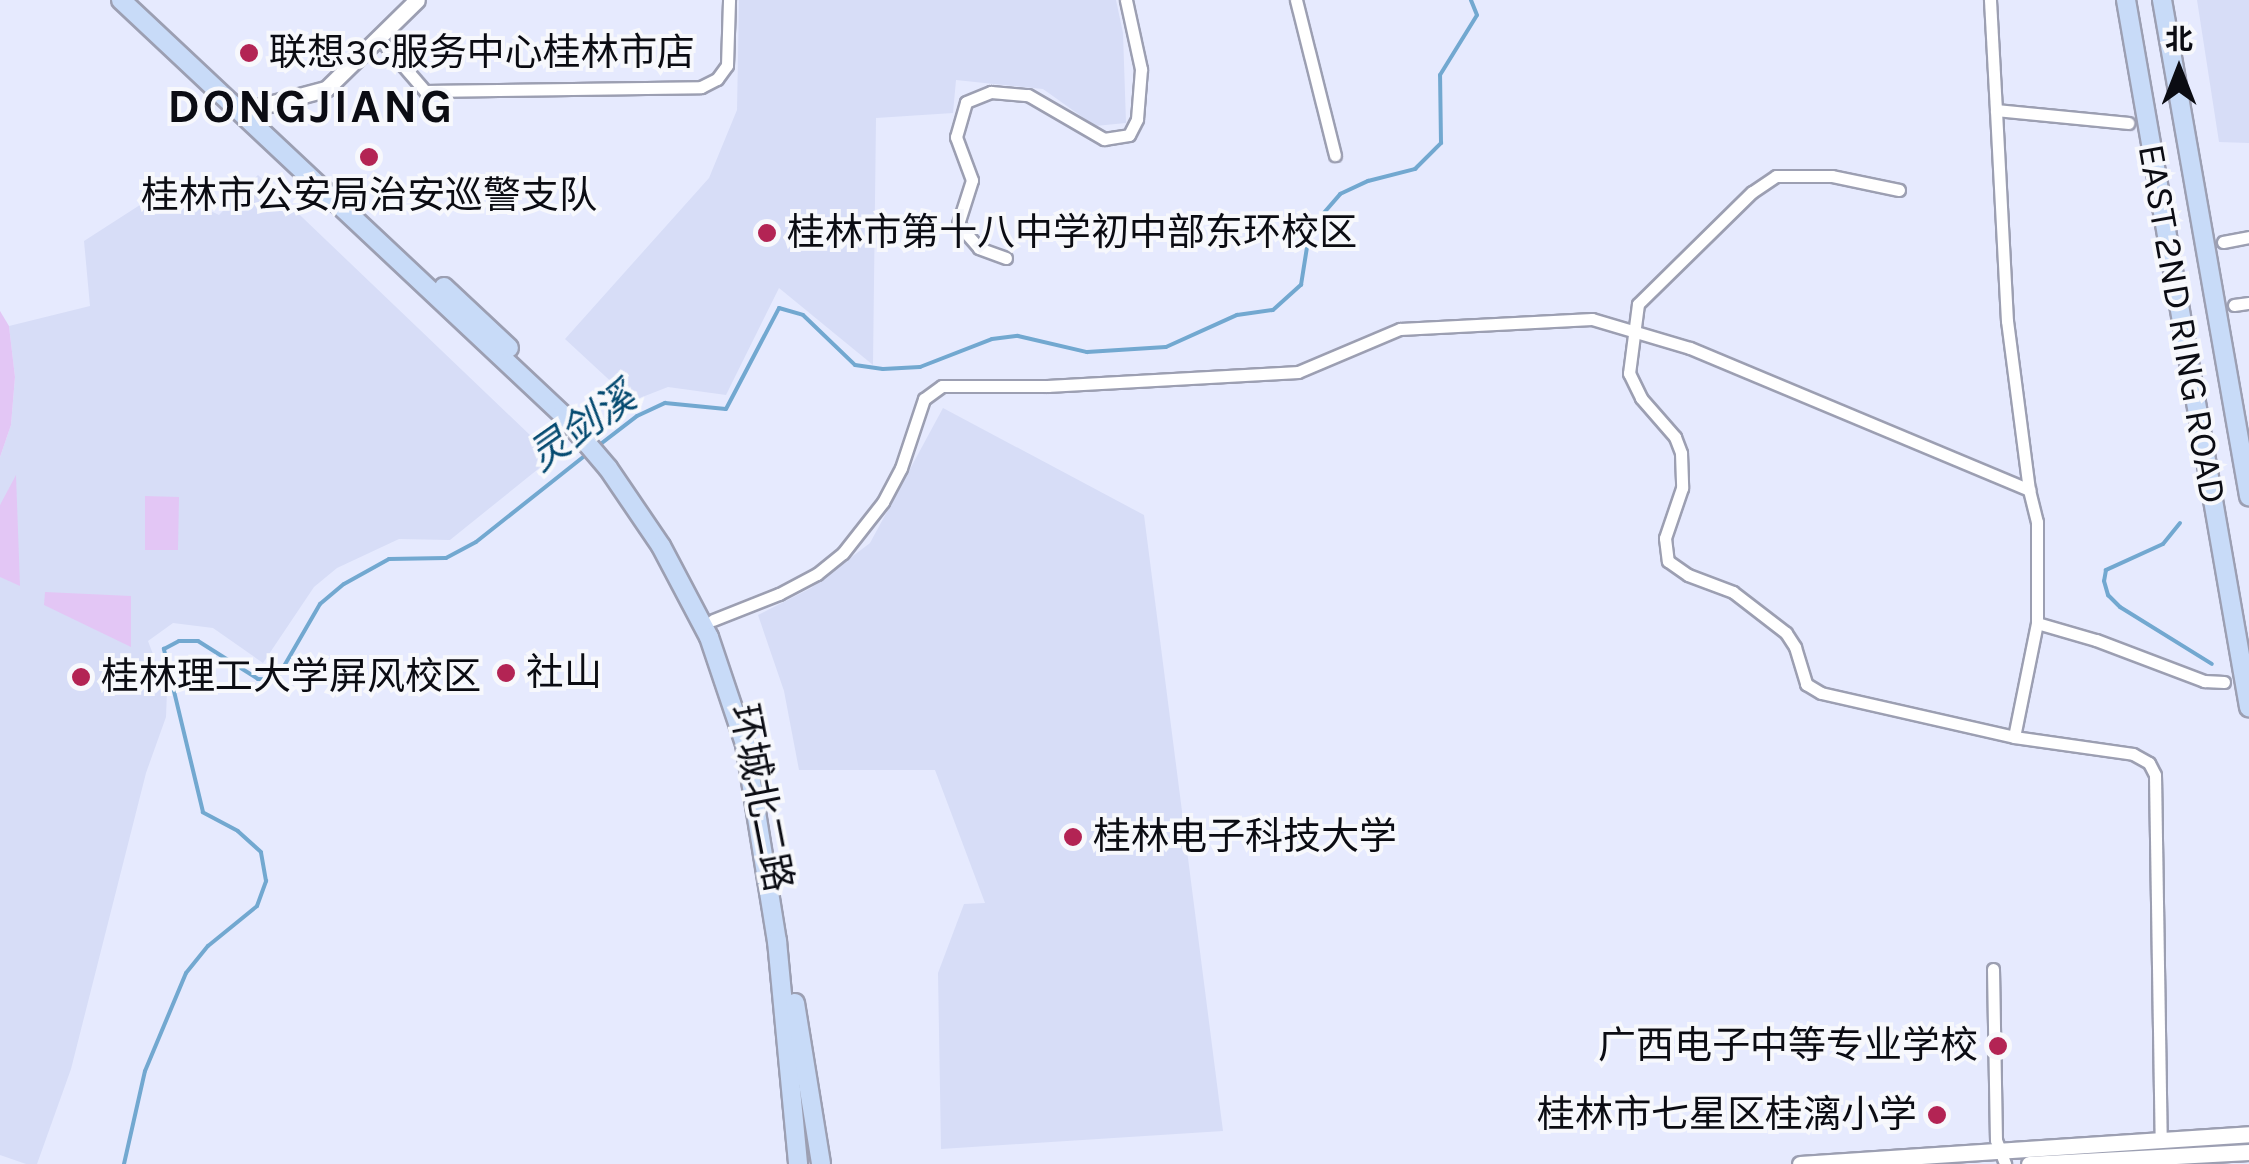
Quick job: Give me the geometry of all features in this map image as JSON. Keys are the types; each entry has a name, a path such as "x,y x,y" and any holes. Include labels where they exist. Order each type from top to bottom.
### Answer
{"main road":[{"path":"122,0 250,112"},
{"path":"137,0 585,431 613,465 684,587 730,690 745,744 774,923 798,1164"},
{"path":"250,112 326,89 418,0"},
{"name":"EAST 2ND RING ROAD","path":"2126,0 2249,707"},
{"name":"EAST 2ND RING ROAD","path":"2162,0 2249,496"},
{"name":"环城北二路","path":"613,465 671,540 713,620 739,687 768,804 822,1164"},
{"path":"1800,1164 2002,1158 2249,1134"},
{"path":"2029,1164 2249,1152"}],"street":[{"path":"380,39 425,91 701,87 717,80 727,65 729,0"},
{"path":"1006,258 980,248 958,224 972,180 956,137 966,102 991,92 1028,95 1104,139 1129,135 1137,119 1141,69 1126,0"},
{"path":"1296,0 1335,155"},
{"path":"1990,0 2008,321 2037,522 2037,624 2014,737"},
{"path":"1996,110 2128,123"},
{"path":"1900,190 1812,174 1776,176 1752,192 1694,252 1670,268 1638,304 1629,373 1640,398 1675,437 1681,453 1682,488 1665,538 1668,561 1688,575 1733,592 1786,633 1795,647 1806,684 1821,693 2014,737 2132,754 2149,763 2155,775 2161,1140"},
{"path":"2223,242 2249,237"},
{"path":"2234,305 2249,303"},
{"path":"713,620 779,594 817,574 843,553 883,502 902,468 924,399 942,386 1048,386 1298,372 1400,329 1531,319 1592,319 1632,328 1774,382 2030,490"},
{"path":"2037,624 2096,640 2204,680 2224,682"},
{"path":"1992,970 1996,1140 2002,1158"}],"shaded area":[{"name":"桂林市第十八中学初中部东环校区","path":"739,0 1116,0 1123,33 1126,123 1095,126 1043,89 956,80 953,113 876,118 873,365 779,288 726,395 668,387 632,401 565,339 709,178 737,110"},
{"path":"2197,0 2249,0 2249,143 2219,142"},
{"name":"桂林理工大学屏风校区","path":"258,175 553,457 450,540 399,539 337,568 314,587 263,663 213,628 173,623 148,641 167,691 166,717 146,773 71,1069 37,1164 26,1164 0,1155 0,457 11,425 15,377 9,326 90,306 84,241 157,194 192,202 219,215"},
{"path":"0,311 9,326 15,377 11,425 0,457"},
{"name":"桂林电子科技大学","path":"943,408 1144,515 1223,1131 941,1149 938,973 964,904 985,903 935,770 799,770 784,691 758,615 811,588 870,543"},
{"path":"16,475 20,586 0,577 0,505"},
{"path":"145,496 179,497 178,550 145,550"},
{"path":"45,592 131,596 131,647 44,605"}],"waterway":[{"name":"灵剑溪","path":"598,446 637,416 665,403 726,409 779,308 803,315 855,365 883,369 920,367 992,339 1018,336 1087,352 1166,347 1237,315 1273,310 1301,285 1307,246 1322,215 1340,194 1368,181 1415,169 1441,143 1440,75 1477,15 1471,0"},
{"name":"灵剑溪","path":"124,1164 145,1071 186,973 208,946 257,906 266,881 261,852 238,831 203,812 164,649 179,641 198,641 258,679 276,680 320,604 344,584 389,559 446,558 476,542 587,454"},
{"name":"灵剑溪","path":"2180,523 2163,544 2106,570 2104,581 2108,595 2120,607 2212,664"}],"place":[{"name":"联想3C服务中心桂林市店","path":"249,53"},
{"name":"桂林市公安局治安巡警支队","path":"369,157"},
{"name":"桂林市第十八中学初中部东环校区","path":"767,233"},
{"name":"社山","path":"506,673"},
{"name":"桂林理工大学屏风校区","path":"81,677"},
{"name":"桂林电子科技大学","path":"1073,837"},
{"name":"广西电子中等专业学校","path":"1998,1046"},
{"name":"桂林市七星区桂漓小学","path":"1937,1115"}],"district":[{"name":"DONGJIANG","path":"311,107"}]}
